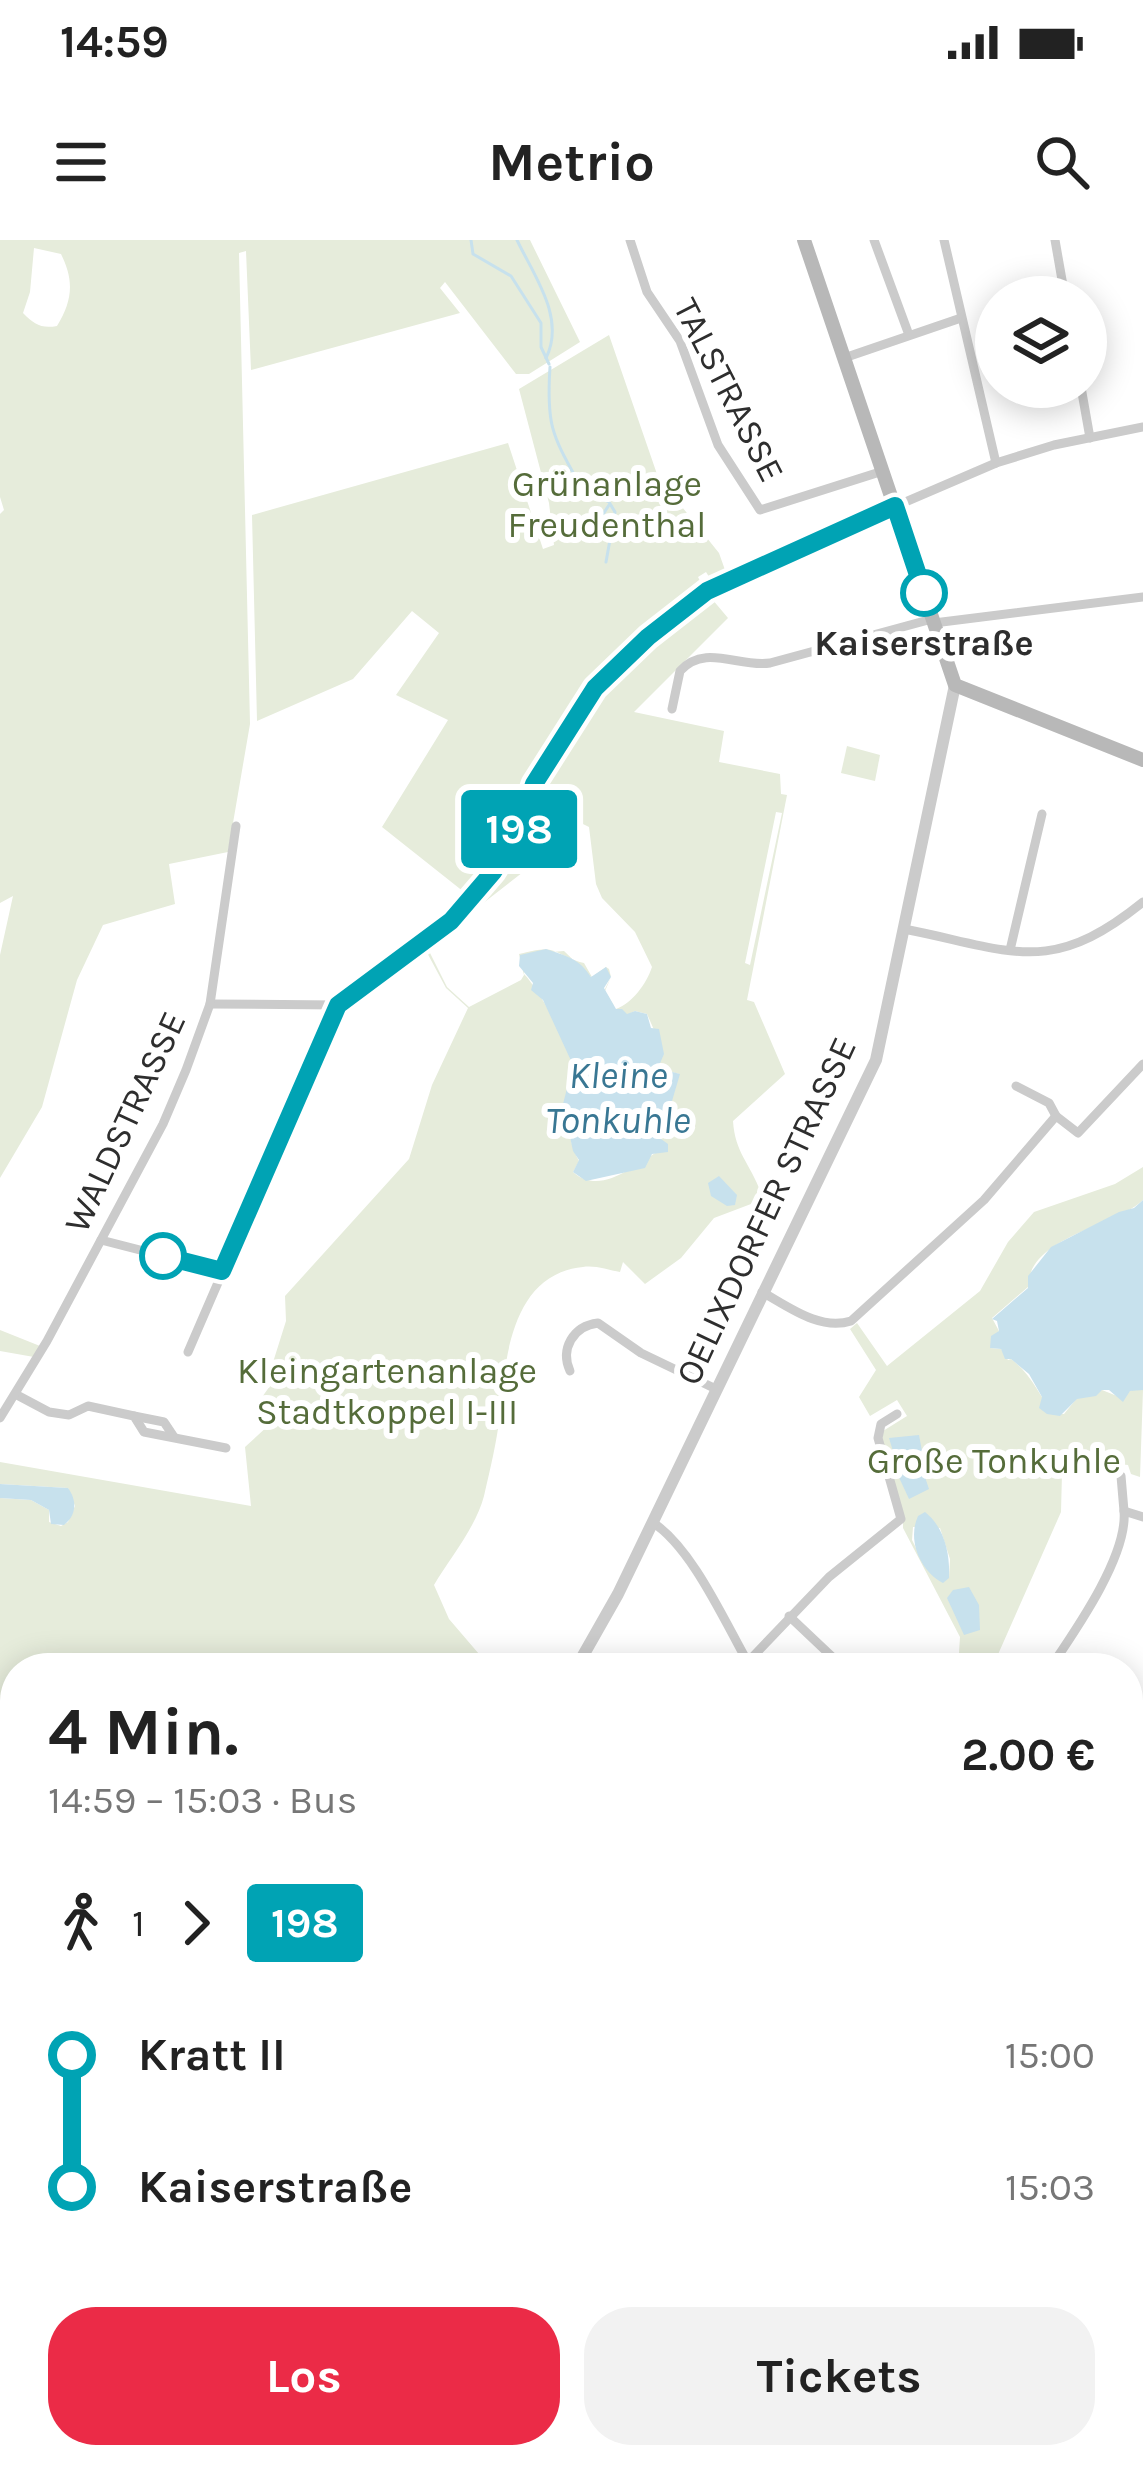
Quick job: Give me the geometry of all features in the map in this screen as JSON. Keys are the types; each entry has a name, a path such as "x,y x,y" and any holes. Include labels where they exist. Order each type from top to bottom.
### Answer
{"main road":[{"path":"804,240 955,685 1143,760"}],"street":[{"name":"TALSTRASSE","path":"630,240 647,292 680,341 715,440 760,510 883,471"},
{"path":"874,240 909,335"},
{"path":"944,240 996,463"},
{"path":"1055,240 1061,276"},
{"path":"844,358 962,318"},
{"path":"1085,408 1090,438"},
{"path":"188,1352 338,1005 451,921 478,890 518,832 534,784 575,718 624,658 707,591 895,506 996,463 1143,427"},
{"path":"672,709 680,670 694,660 711,656 770,664 933,621 1143,597"},
{"name":"OELIXDORFER STRASSE","path":"584,1653 876,1060 955,685"},
{"path":"1010,950 1042,814"},
{"name":"WALDSTRASSE","path":"0,1418 17,1395 172,1104 210,1004 236,826"},
{"path":"904,929 1036,954 1080,944 1143,902"},
{"path":"210,1004 338,1005"},
{"path":"1016,1086 1049,1103 1056,1116 1078,1133 1143,1064"},
{"path":"762,1292 818,1322 851,1321 984,1200 1056,1116"},
{"path":"101,1240 222,1271"},
{"path":"570,1371 565,1357 574,1335 587,1324 598,1323 641,1353 716,1389"},
{"path":"17,1395 49,1412 69,1414 88,1406 134,1416 144,1432 226,1448"},
{"path":"757,1653 829,1576 901,1519 878,1438 881,1424 896,1414"},
{"path":"1059,1653 1120,1540 1124,1511 1120,1476"},
{"path":"1124,1511 1143,1517"},
{"path":"652,1522 673,1539 739,1653"},
{"path":"789,1616 828,1653"}],"green space":[{"path":"0,240 530,240 580,342 529,374 516,374 445,282 440,288 460,313 251,370 246,251 239,253 250,724 228,852 169,864 175,904 103,925 77,980 42,1107 0,1178 0,955 13,896 0,903 0,514 4,510 0,497","holes":["34,248 61,254 70,281 69,299 57,326 42,326 23,313"]},
{"name":"Grünanlage Freudenthal","path":"609,335 658,477 719,553 725,570 711,580 706,572 698,577 702,585 643,629 599,671 529,780 513,830 469,896 382,827 448,720 396,695 439,633 412,611 353,679 257,721 252,515 508,443 543,549 554,545 549,503 519,389"},
{"name":"Kleingartenanlage Stadtkoppel I-III","path":"712,599 728,618 634,712 724,731 719,762 780,774 781,794 787,795 747,1000 754,1002 785,1074 733,1121 740,1150 761,1193 751,1204 714,1218 681,1258 645,1284 623,1262 620,1272 583,1267 559,1273 526,1302 509,1346 484,1496 469,1531 434,1585 449,1619 478,1653 0,1653 0,1498 31,1500 49,1510 49,1522 61,1526 75,1506 68,1488 0,1484 0,1462 251,1506 245,1447 270,1424 260,1400 272,1383 269,1375 286,1321 285,1296 409,1159 432,1085 468,1008 446,988 424,947 501,868 524,831 539,785 572,730 613,680 660,636","holes":["776,812 782,813 750,965 745,963","577,821 589,827 602,898 635,932 652,967 638,992 616,1009 627,1015 647,1014 662,1048 658,1068 679,1074 664,1124 655,1130 657,1152 616,1176 583,1179 573,1172 579,1161 569,1125 571,1058 524,974 526,954 556,952 519,954 521,980 469,1007 447,987 427,947 545,855"]},
{"path":"847,746 880,755 875,781 841,773"},
{"name":"Große Tonkuhle","path":"1143,1167 1143,1200 1042,1256 1028,1287 992,1318 999,1331 990,1348 1001,1349 1019,1365 1055,1414 1064,1414 1077,1398 1102,1390 1117,1396 1143,1390 1140,1477 1131,1474 1128,1465 1067,1458 1061,1512 999,1653 959,1653 960,1637 903,1528 880,1438 907,1416 897,1400 870,1416 859,1397 876,1370 850,1329 857,1323 887,1366 980,1291 1008,1242 1034,1212 1115,1184","holes":["913,1527 940,1528 950,1559 949,1578 926,1568 912,1540"]},
{"path":"0,1330 40,1346 34,1357 0,1351"}],"water":[{"name":"Kleine Tonkuhle","path":"546,949 577,962 591,977 606,967 611,977 604,988 616,1009 647,1014 651,1028 659,1029 664,1054 658,1068 680,1074 672,1101 673,1121 654,1134 668,1144 668,1152 652,1154 645,1168 586,1181 573,1172 579,1160 563,1104 573,1065 543,1000 531,990 533,983 519,966 520,955"},
{"path":"719,1176 737,1195 735,1205 727,1206 711,1196 708,1183"},
{"name":"Große Tonkuhle","path":"1143,1200 1143,1390 1130,1391 1123,1402 1102,1390 1096,1396 1077,1399 1060,1416 1047,1414 1039,1408 1042,1397 1029,1374 1005,1359 1001,1349 990,1348 991,1336 999,1331 992,1319 1028,1288 1028,1276 1051,1247"},
{"path":"919,1435 922,1451 895,1458 889,1438"},
{"path":"905,1466 922,1468 929,1489 909,1499 896,1471"},
{"path":"0,1484 68,1488 73,1512 64,1525 51,1524 49,1510 31,1500 0,1498"},
{"path":"925,1512 942,1534 947,1551 949,1578 943,1583 928,1571 915,1545 915,1525"},
{"path":"969,1587 979,1605 980,1630 964,1635 947,1598 953,1590"}],"waterway":[{"path":"471,240 473,254 511,276 541,323 541,347 549,364"},
{"path":"517,240 550,313 551,343 546,358"},
{"path":"550,367 554,431 581,487"},
{"path":"583,490 609,502 615,512 606,562"},
{"path":"609,505 598,522 604,527 613,525"}],"bus line":[{"name":"198","path":"163,1256 222,1271 338,1005 464,908 518,832 534,784 595,688 648,637 707,591 738,574 895,506 924,593"}],"place":[{"name":"Kaiserstraße","path":"924,593"}]}
